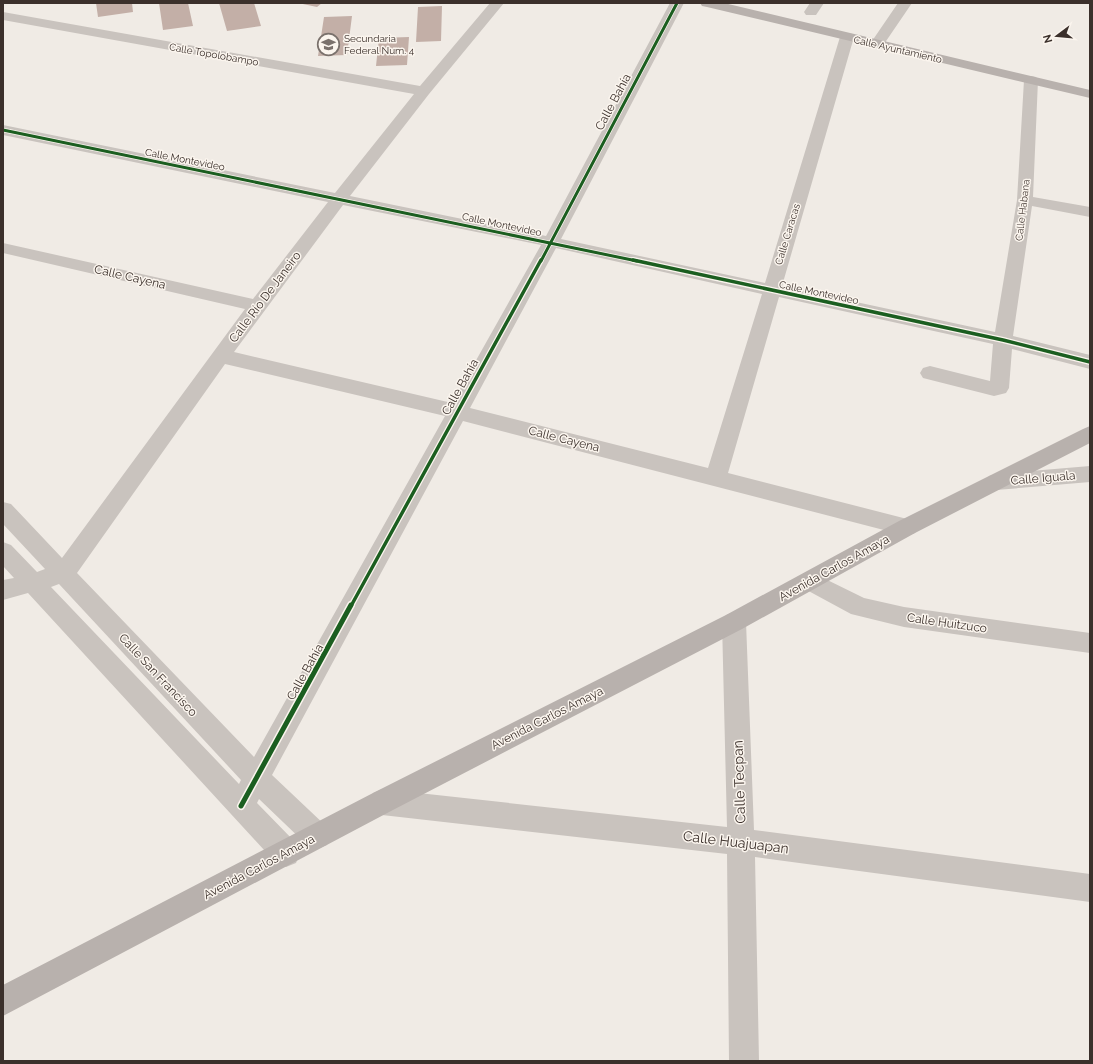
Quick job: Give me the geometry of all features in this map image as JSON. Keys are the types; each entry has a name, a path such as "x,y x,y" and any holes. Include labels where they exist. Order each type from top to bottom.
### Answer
{"main road":[{"name":"Calle Ayuntamiento","path":"706,3 1090,94"},
{"name":"Avenida Carlos Amaya","path":"3,1001 316,836 734,622 907,527 1090,434"}],"street":[{"name":"Calle Río De Janeiro","path":"63,574 257,306 339,198 424,91 497,3"},
{"name":"Calle Bahía","path":"241,806 458,412 677,3"},
{"path":"877,44 905,3"},
{"path":"3,17 17,8"},
{"name":"Calle Topolobampo","path":"3,17 424,91"},
{"name":"Calle Caracas","path":"716,477 846,37"},
{"name":"Calle Habana","path":"930,373 997,389 1000,386 1003,340 1025,200 1031,80"},
{"name":"Calle Montevideo","path":"3,130 550,242 1003,340 1090,362"},
{"path":"1025,200 1090,212"},
{"name":"Calle Cayena","path":"3,248 257,306"},
{"name":"Calle Cayena","path":"221,356 458,412 907,527"},
{"name":"Calle Iguala","path":"996,482 1090,474"},
{"name":"Calle San Francisco","path":"3,510 257,779 316,836"},
{"path":"3,551 286,853"},
{"path":"3,590 63,574"},
{"name":"Calle Huitzuco","path":"811,581 859,607 904,617 1090,643"},
{"name":"Calle Tecpan","path":"734,622 741,842 744,1061"},
{"name":"Calle Huajuapan","path":"382,802 741,842 1090,888"}],"building":[{"path":"96,3 132,3 133,12 98,17"},
{"path":"159,3 188,3 193,26 163,30"},
{"path":"219,3 254,3 261,26 227,31"},
{"path":"298,3 322,3 317,7"},
{"path":"442,6 441,41 416,42 418,7"},
{"path":"352,16 347,55 318,56 324,17"},
{"path":"409,37 407,65 376,66 379,38"}],"cycle path":[{"path":"241,806 551,242 677,3"},
{"path":"3,130 551,242 1003,340 1090,362"}],"place":[{"name":"Secundaria Federal Num. 4","path":"328,44"}]}
